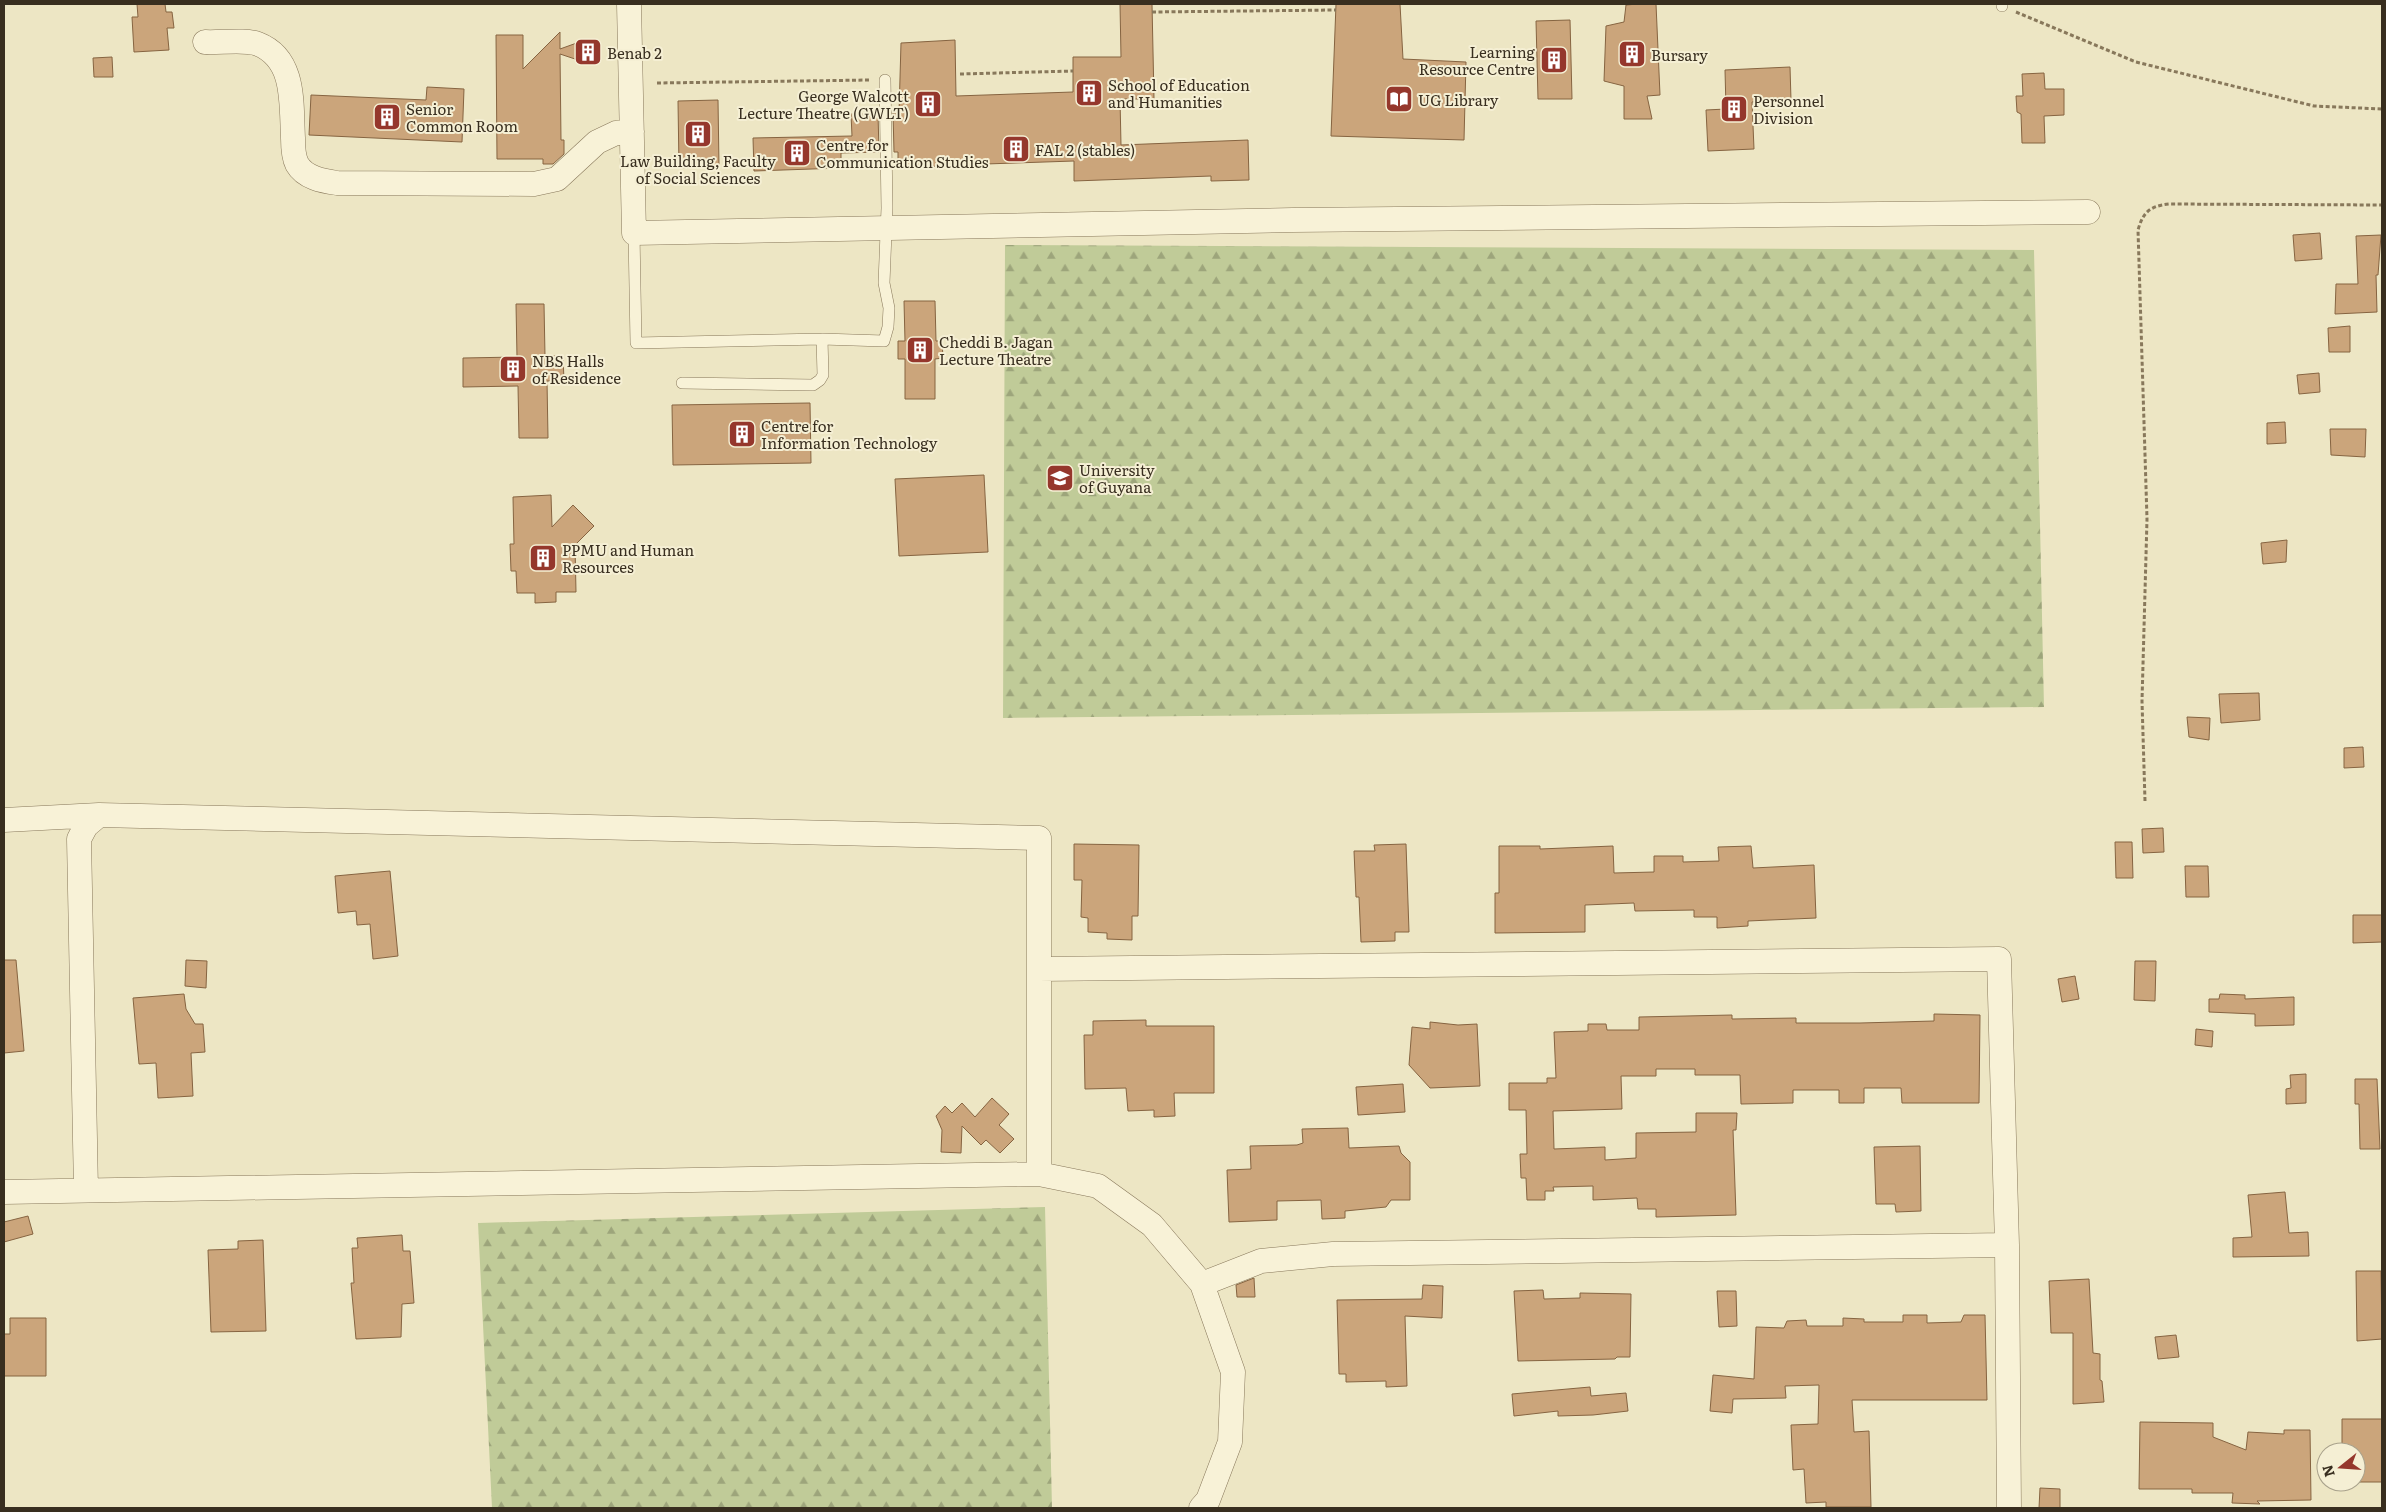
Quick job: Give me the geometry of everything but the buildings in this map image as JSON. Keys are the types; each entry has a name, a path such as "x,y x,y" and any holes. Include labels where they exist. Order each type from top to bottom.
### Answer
{"street":[{"path":"629,4 634,233 1283,220 2088,212"},
{"path":"205,42 256,43 272,51 284,65 291,98 294,153 297,165 306,174 320,181 337,183 534,184 558,179 597,142 616,133 632,132"},
{"path":"86,1190 78,839 86,826 98,815"},
{"path":"4,820 98,815 1039,838 1040,1174"},
{"path":"1039,969 1667,964 1998,959 2006,1245 2009,1508"},
{"path":"4,1192 1040,1174 1098,1186 1152,1225 1202,1284 1233,1372 1230,1442 1208,1500 1201,1508"},
{"path":"1202,1284 1261,1261 1333,1254 2006,1245"}],"lane":[{"path":"634,233 636,343 822,339 884,341 888,327 889,308 884,283 887,198 885,80"},
{"path":"682,383 813,385 823,375 822,339"}],"path":[{"path":"2002,5 2136,62 2314,106 2382,109"},
{"path":"1152,12 1336,10"},
{"path":"960,74 1073,71"},
{"path":"657,83 885,80"},
{"path":"2145,801 2142,701 2147,519 2138,230 2141,217 2149,209 2169,204 2382,205"}],"green space":[{"path":"1005,245 2034,250 2044,707 1003,718"},
{"path":"1045,1207 1052,1508 492,1508 478,1223"}],"place":[{"name":"Benab 2","path":"588,52"},
{"name":"Bursary","path":"1632,54"},
{"name":"Learning Resource Centre","path":"1554,60"},
{"name":"School of Education and Humanities","path":"1089,93"},
{"name":"UG Library","path":"1399,99"},
{"name":"George Walcott Lecture Theatre (GWLT)","path":"928,104"},
{"name":"Personnel Division","path":"1734,109"},
{"name":"Senior Common Room","path":"387,117"},
{"name":"Law Building, Faculty of Social Sciences","path":"698,134"},
{"name":"FAL 2 (stables)","path":"1016,149"},
{"name":"Centre for Communication Studies","path":"797,153"},
{"name":"Cheddi B. Jagan Lecture Theatre","path":"920,350"},
{"name":"NBS Halls of Residence","path":"513,369"},
{"name":"Centre for Information Technology","path":"742,434"},
{"name":"University of Guyana","path":"1060,478"},
{"name":"PPMU and Human Resources","path":"543,558"}]}
